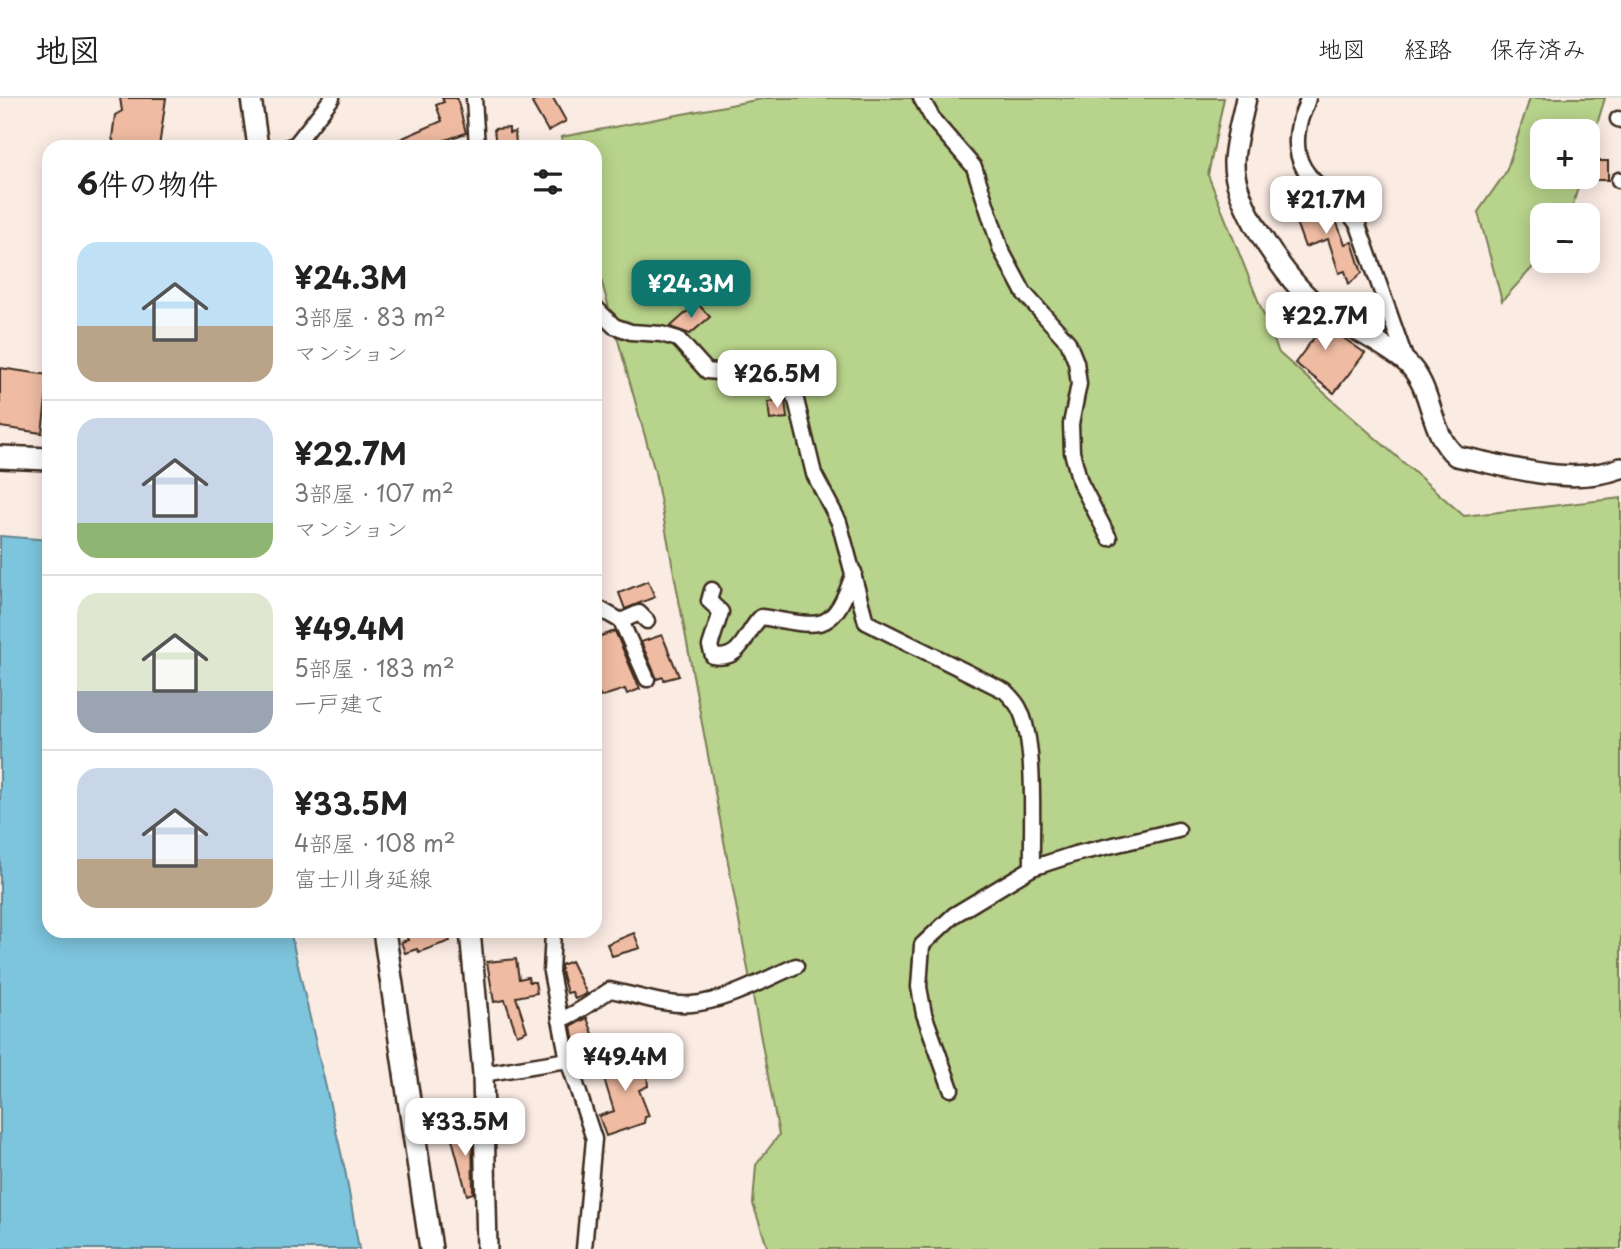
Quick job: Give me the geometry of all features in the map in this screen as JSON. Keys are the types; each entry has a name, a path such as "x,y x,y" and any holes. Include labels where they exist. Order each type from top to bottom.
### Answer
{"main road":[{"path":"0,457 42,459"},
{"path":"385,938 431,1249"}],"street":[{"path":"251,98 257,140"},
{"path":"299,140 332,98"},
{"path":"474,98 477,140"},
{"path":"921,98 934,121 974,167 989,221 1024,293 1068,342 1076,362 1079,384 1071,424 1072,452 1080,482 1109,538"},
{"path":"1246,98 1234,162 1242,202 1256,228 1309,298 1407,364 1419,379 1445,446 1456,456 1582,477 1621,468"},
{"path":"1308,98 1299,123 1297,147 1303,168 1322,192 1350,213 1358,225 1407,364"},
{"path":"602,314 614,326 631,332 661,334 678,339 707,371 772,377 786,383 796,400 814,474 839,522 855,572 866,622 1005,691 1020,709 1026,729 1031,774 1032,868"},
{"path":"712,590 709,601 721,612 710,646 713,656 722,658 740,649 761,617 816,625 831,620 843,607 855,572"},
{"path":"602,610 621,621 647,679"},
{"path":"621,621 639,613 647,621"},
{"path":"951,1089 924,1014 919,987 922,945 954,915 1032,868 1075,854 1178,830"},
{"path":"471,938 483,1074 487,1249"},
{"path":"553,938 551,972 568,1060 594,1139 584,1249"},
{"path":"560,1020 587,1009 593,999 610,990 692,1004 723,997 796,966"},
{"path":"483,1074 568,1060"}],"green space":[{"path":"767,98 1224,98 1208,175 1279,353 1464,516 1621,498 1621,1249 768,1249 753,1204 756,1165 779,1135 655,472 602,283 602,140 562,140 561,137"},
{"path":"1530,98 1605,98 1599,119 1530,119 1530,189 1578,189 1573,203 1530,203 1530,270 1502,301 1478,212 1506,172"}],"water":[{"path":"0,536 42,539 42,938 292,938 345,1170 359,1249 0,1249"}],"building":[{"path":"120,98 166,98 160,140 113,140 115,115 122,111"},
{"path":"442,98 457,98 466,133 446,140 398,140 442,121 436,105 444,102"},
{"path":"540,98 553,98 566,121 548,131 532,103"},
{"path":"509,128 509,133 515,132 516,140 495,140 494,129"},
{"path":"1600,161 1608,161 1608,180 1600,180"},
{"path":"1313,196 1324,222 1335,218 1345,244 1352,242 1362,273 1349,284 1345,271 1339,273 1328,239 1305,247 1290,206"},
{"path":"697,303 710,317 690,334 670,327"},
{"path":"1290,308 1319,321 1365,353 1334,393 1295,363 1316,335 1285,321"},
{"path":"0,368 42,374 42,433 0,427"},
{"path":"785,400 787,418 770,420 768,402"},
{"path":"648,581 655,597 625,609 619,593"},
{"path":"615,631 640,689 627,694 625,689 602,696 602,636"},
{"path":"662,635 679,676 664,680 663,677 657,679 641,642"},
{"path":"634,933 640,948 612,956 607,944"},
{"path":"407,938 449,938 450,941 419,952 417,949 405,953 401,942 408,940"},
{"path":"516,959 519,979 528,977 529,982 535,982 537,993 516,997 527,1031 517,1035 505,1000 494,1002 487,962"},
{"path":"571,961 587,994 575,999 572,992 567,993 561,971 561,965"},
{"path":"587,1018 595,1039 575,1047 571,1026"},
{"path":"634,1052 640,1053 647,1073 648,1086 639,1090 649,1116 645,1117 644,1123 606,1136 599,1116 614,1111 602,1072 609,1069 606,1062"},
{"path":"472,1130 473,1193 467,1195 451,1135"}]}
